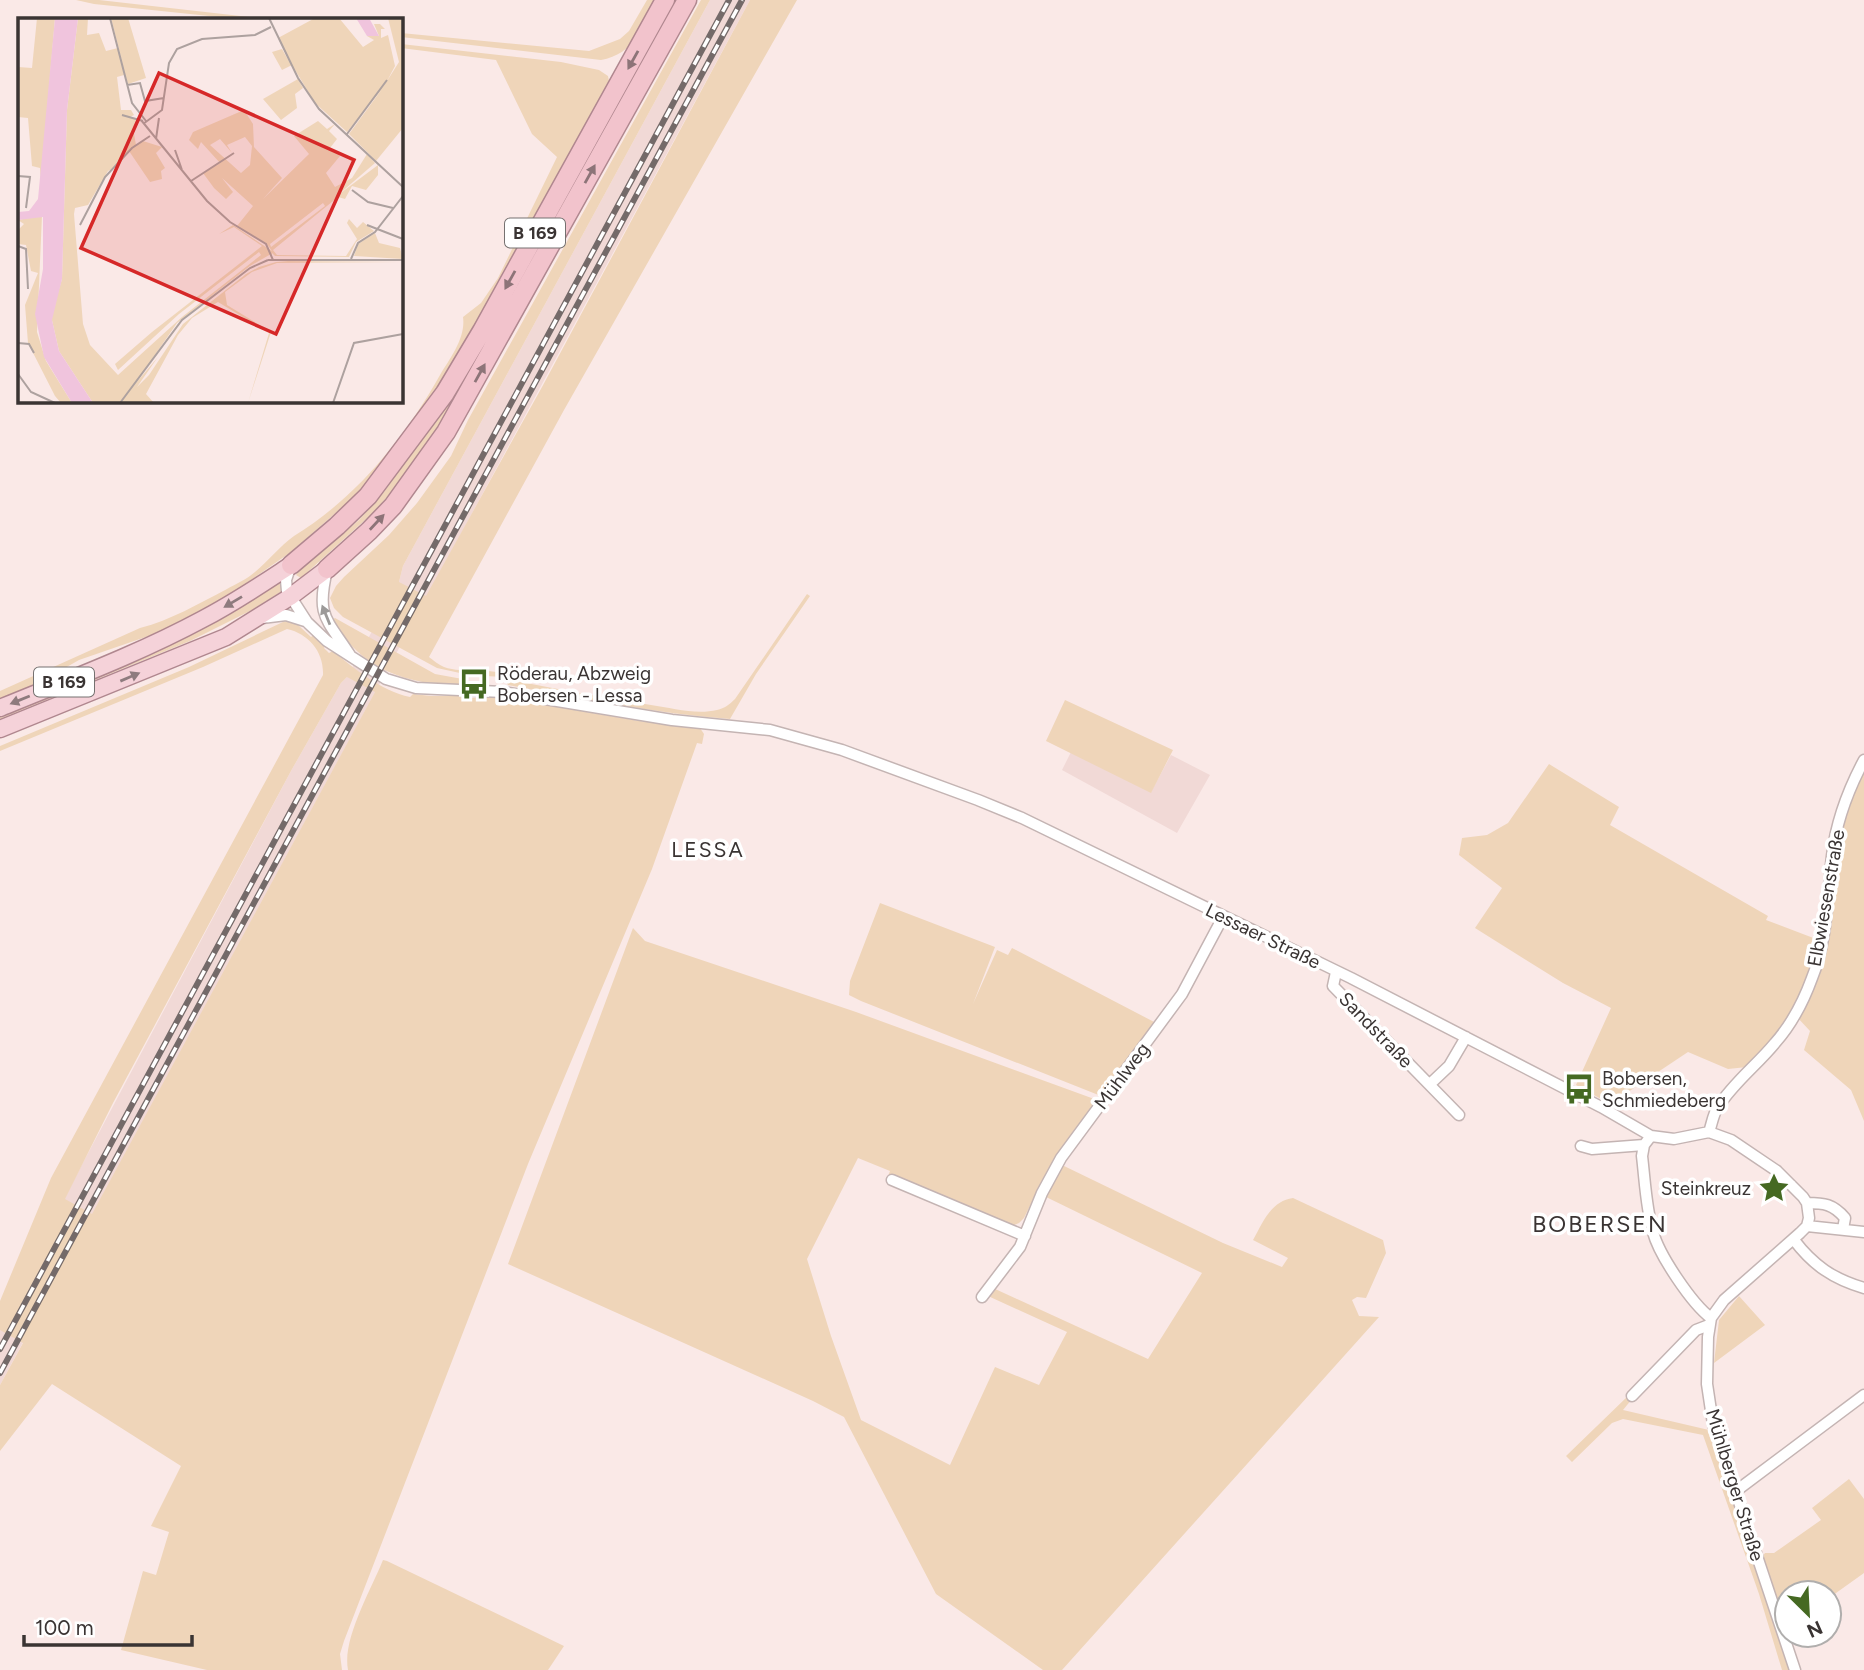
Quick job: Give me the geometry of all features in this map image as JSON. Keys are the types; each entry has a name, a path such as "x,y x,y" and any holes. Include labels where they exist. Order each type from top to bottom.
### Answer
{"highway":[{"name":"B 169","path":"291,565 368,496 445,393 665,0"},
{"name":"B 169","path":"327,569 393,506 446,432 687,0"}],"main road":[{"name":"B 169","path":"0,708 106,665 181,630 241,597 291,565"},
{"name":"B 169","path":"0,729 226,636 290,597 327,569"}],"street":[{"path":"290,597 286,580 291,565"},
{"path":"327,569 321,603 327,621 350,655"},
{"name":"Lessaer Straße","path":"290,597 307,622 327,641 386,679 416,688 503,692 672,720 770,730 871,760 1021,818 1466,1037 1651,1136 1674,1139 1709,1132"},
{"path":"258,618 286,615 307,622"},
{"name":"Elbwiesenstraße","path":"1709,1132 1718,1108 1735,1085 1787,1027 1812,978 1825,927 1832,853 1838,827 1846,798 1864,760"},
{"name":"Mühlweg","path":"982,1297 1011,1260 1025,1236 1060,1158 1182,994 1223,917"},
{"name":"Sandstraße","path":"1336,972 1333,978 1334,986 1356,1012 1459,1115"},
{"name":"Sandstraße","path":"1430,1084 1448,1066 1466,1037"},
{"path":"1632,1396 1696,1330 1710,1321 1724,1300 1794,1240 1808,1222 1807,1203 1777,1171 1756,1155 1721,1135 1709,1132"},
{"path":"1651,1136 1644,1145 1642,1156 1653,1232 1685,1290 1710,1321"},
{"path":"1581,1146 1592,1149 1644,1145"},
{"path":"892,1180 1025,1236"},
{"path":"1807,1203 1829,1204 1837,1209 1845,1218 1843,1229"},
{"path":"1808,1222 1864,1232"},
{"path":"1794,1240 1809,1260 1827,1274 1864,1288"},
{"name":"Mühlberger Straße","path":"1710,1321 1709,1403 1718,1445 1795,1670"},
{"path":"1734,1489 1740,1488 1864,1395"}],"shaded area":[{"path":"76,0 99,0 259,18 228,18"},
{"path":"647,0 658,0 637,38 622,52 601,60 402,37 402,33 589,51 620,39 629,31"},
{"path":"673,0 678,0 454,404 403,478 375,511 301,578 296,575 359,520 384,492 450,399"},
{"path":"701,0 710,0 403,566 399,582 426,596 750,0 797,0 564,410 429,657 442,666 453,669 491,671 516,681 567,691 684,711 717,710 735,699 807,594 810,596 756,674 730,719 591,700 508,685 503,677 469,675 437,668 343,617 334,608 330,598 344,577 389,535 417,503 451,456 468,420"},
{"path":"710,0 750,0 0,1385 0,1319 291,771 399,582 403,566"},
{"path":"402,44 561,62 599,70 608,76 610,86 451,372 376,473 355,496 291,552 225,598 163,631 79,660 28,689 0,701 0,691 140,628 174,616 252,575 289,540 338,504 394,444 426,399 456,348 462,333 463,317 481,303 498,278 557,157 532,134 496,60 402,48"},
{"path":"281,579 282,591 252,610 190,641 0,719 0,716 152,652"},
{"path":"335,618 435,674 468,680 468,685 426,683 408,679 374,664 344,638 331,620"},
{"path":"285,621 298,625 311,637 315,634 326,645 324,648 329,653 333,651 379,685 410,697 413,694 484,698 485,695 639,721 700,728 704,734 702,744 697,743 652,869 528,1164 344,1641 340,1654 342,1670 207,1670 121,1650 143,1571 156,1575 169,1532 151,1526 181,1466 52,1384 0,1451 0,1385 23,1343 0,1330 0,1301 51,1178 323,675 321,659 314,645 302,635 287,629 203,667 0,751 0,746 189,667","holes":["347,677 375,692 92,1214 65,1199 113,1103 341,683"]},
{"path":"1065,700 1173,750 1151,793 1046,741"},
{"path":"1071,752 1151,792 1171,755 1210,775 1177,833 1062,770"},
{"path":"1549,764 1619,807 1610,825 1768,916 1766,920 1816,939 1807,976 1792,1009 1772,1039 1747,1067 1728,1069 1688,1052 1610,1104 1576,1085 1611,1008 1563,983 1475,928 1502,888 1459,855 1462,838 1487,835 1508,823"},
{"path":"1864,766 1864,1121 1851,1090 1804,1050 1810,1031 1796,1016 1814,982 1840,828"},
{"path":"880,903 995,947 973,1004 997,950 1008,955 1012,948 1158,1024 1101,1096 861,1001 849,995 850,981"},
{"path":"633,928 645,941 856,1012 1097,1100 1046,1173 1019,1223 1009,1227 888,1176 890,1171 858,1158 807,1259 861,1420 950,1465 995,1367 1039,1385 1067,1332 988,1296 993,1288 1148,1359 1202,1273 1044,1196 1062,1165 1223,1243 1282,1267 1288,1258 1253,1240 1268,1213 1285,1200 1293,1198 1383,1240 1386,1253 1366,1298 1357,1297 1352,1300 1359,1316 1379,1317 1062,1670 1043,1670 936,1594 844,1417 508,1264"},
{"path":"1739,1296 1765,1325 1714,1363 1719,1320"},
{"path":"1628,1396 1632,1399 1623,1410 1709,1430 1773,1620 1773,1640 1703,1435 1623,1419 1612,1423 1572,1462 1566,1456"},
{"path":"1849,1479 1864,1499 1864,1573 1843,1588 1843,1579 1773,1579 1773,1588 1762,1557 1765,1553 1774,1553 1821,1520 1812,1508"},
{"path":"383,1560 564,1646 548,1670 348,1670 347,1658 353,1629"},
{"path":"1776,1649 1783,1649 1790,1670 1782,1670"}],"railway":[{"path":"0,1349 729,0"},
{"path":"0,1373 742,0"}],"place":[{"name":"Röderau, Abzweig Bobersen - Lessa","path":"474,684"},
{"name":"Bobersen, Schmiedeberg","path":"1579,1089"},
{"name":"Steinkreuz","path":"1774,1188"}],"district":[{"name":"LESSA","path":"708,849"},
{"name":"BOBERSEN","path":"1600,1224"}]}
